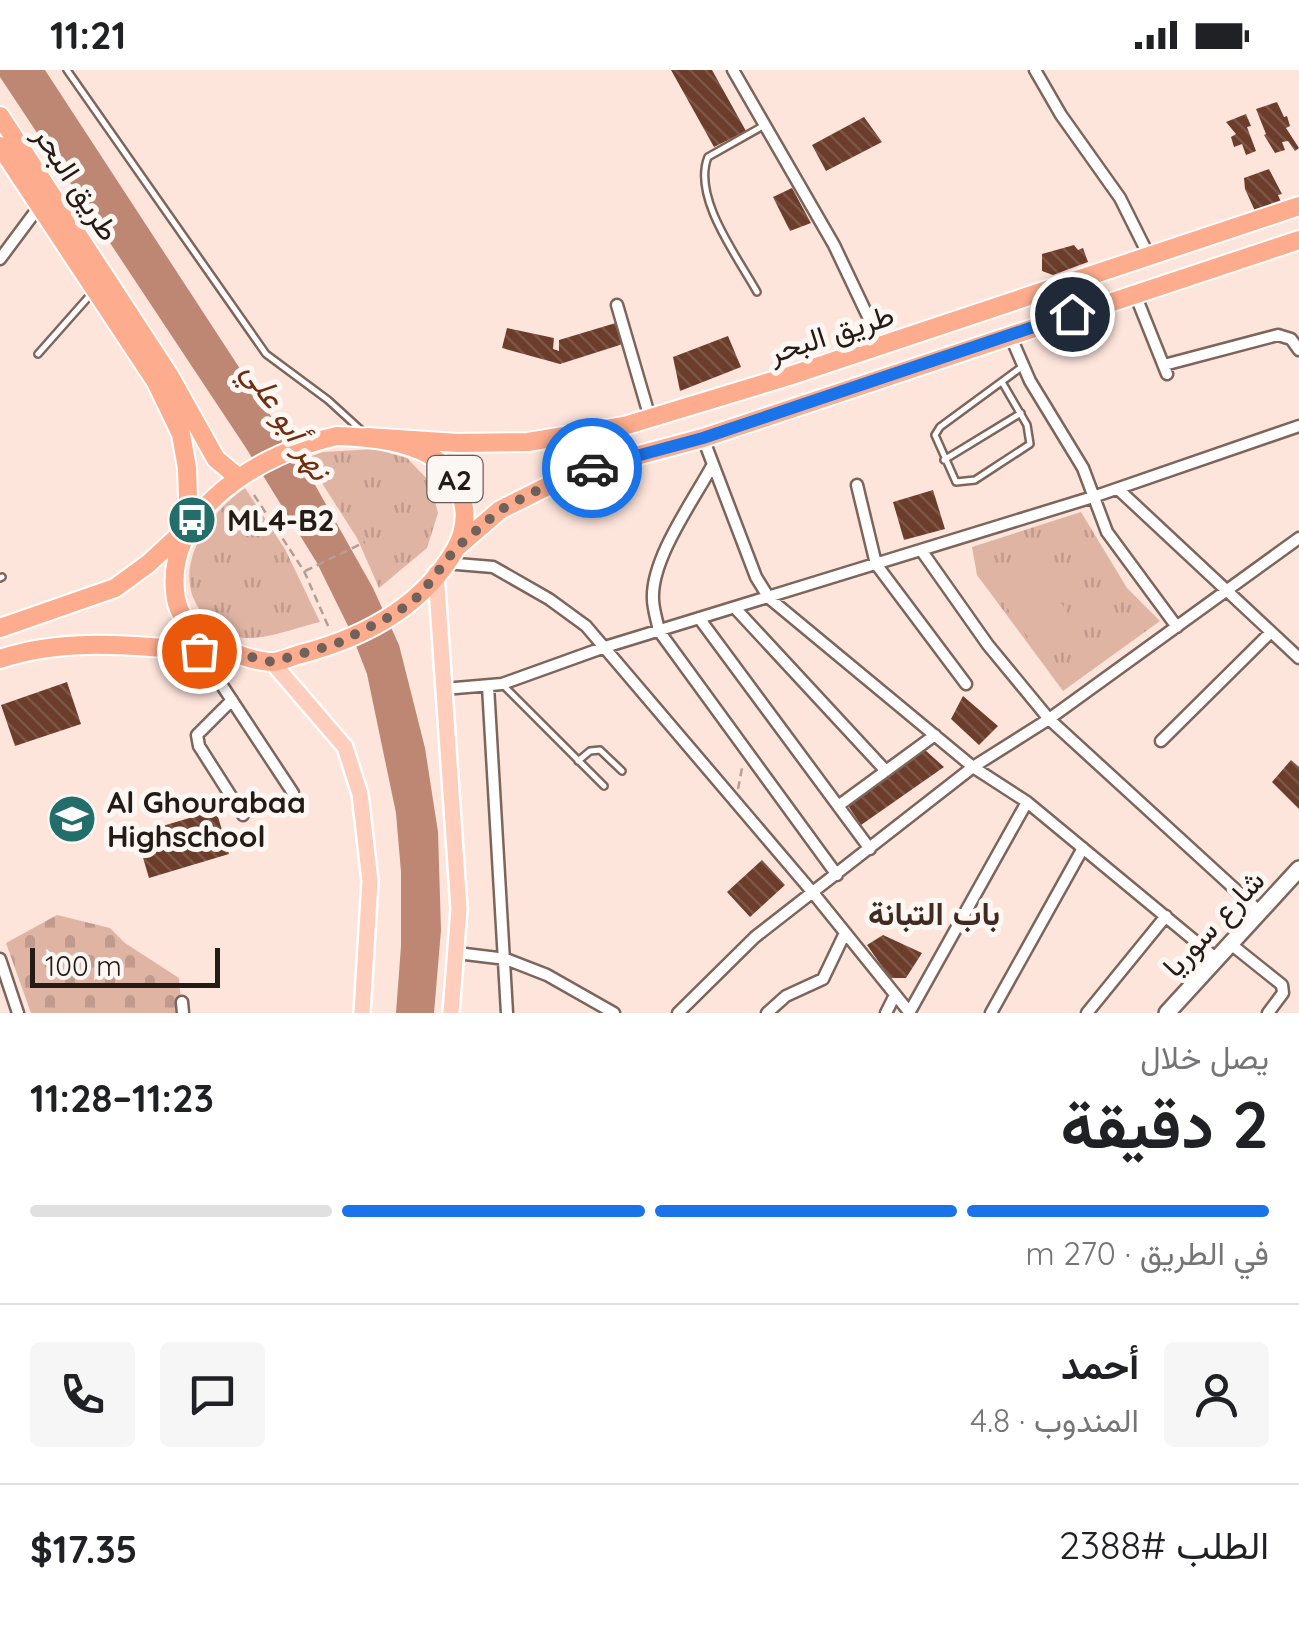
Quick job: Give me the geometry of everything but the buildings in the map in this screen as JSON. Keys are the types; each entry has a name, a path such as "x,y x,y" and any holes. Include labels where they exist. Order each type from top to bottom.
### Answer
{"highway":[{"name":"طريق البحر","path":"0,116 94,290 156,382 182,434 188,468 189,526"},
{"name":"طريق البحر","path":"0,146 44,198 169,375 216,459 239,478"},
{"name":"طريق البحر","path":"368,437 458,443 528,442 624,426 882,346 1299,206"},
{"name":"طريق البحر","path":"446,562 500,510 576,472 703,438 1299,240"},
{"name":"A2","path":"0,628 115,588 148,564 239,478 306,443 336,436 368,437 420,450 451,472 464,496 446,562 420,595 395,614 336,644 272,662 231,652 79,643 34,647 0,658"},
{"name":"A2","path":"189,526 173,582 178,610 192,630 231,652"}],"main road":[{"path":"446,562 444,689 459,909 451,1013"},
{"path":"272,662 344,747 360,794 370,881 362,1013"}],"street":[{"path":"733,70 834,245 882,346"},
{"path":"1036,70 1061,115 1120,198 1148,254"},
{"path":"0,259 44,198"},
{"path":"1136,294 1166,370 1278,334 1291,339 1299,350"},
{"path":"617,304 650,418"},
{"path":"1010,334 1023,366 1083,468 1102,522 1177,627"},
{"path":"444,689 502,684 605,647 1094,498 1299,426"},
{"path":"703,438 758,584 769,598 973,767 1027,802 1218,960"},
{"path":"712,466 663,557 656,578 653,599 659,631 836,875"},
{"path":"857,486 876,564 966,684"},
{"path":"1118,489 1299,658"},
{"path":"678,1013 755,937 973,767 1048,719 1299,538"},
{"path":"921,550 988,645 1048,719 1261,913"},
{"path":"446,562 478,564 506,572 586,626 814,894 909,1013 1027,802"},
{"path":"735,608 886,772"},
{"path":"699,618 870,849"},
{"path":"1161,742 1272,632"},
{"path":"199,651 293,793"},
{"path":"488,686 508,1013"},
{"path":"232,700 197,735 199,746 243,815"},
{"path":"838,806 935,735"},
{"path":"991,1013 1083,848"},
{"name":"شارع سوريا","path":"1167,1013 1299,869"},
{"path":"1086,1013 1166,916"},
{"path":"768,1013 786,996 823,979 845,933"},
{"path":"1232,945 1282,986 1283,994 1268,1013"},
{"path":"457,953 506,959 547,975 614,1013"},
{"path":"0,959 18,1013"},
{"path":"886,1013 895,995"}],"lane":[{"path":"67,70 266,354 328,400 368,437"},
{"path":"757,292 703,187 708,157 763,126"},
{"path":"38,354 94,290"},
{"path":"1002,382 1027,425 1030,444 975,480 956,482 935,435 940,428 1023,366"},
{"path":"944,460 1020,414"},
{"path":"502,684 604,786"},
{"path":"578,761 590,751 600,750 622,771"}],"path":[{"path":"254,494 304,571 336,644"},
{"path":"304,571 365,542"},
{"path":"734,800 742,774 742,745"}],"green space":[{"path":"375,449 407,458 430,482 438,513 427,548 379,588 357,538 306,458 323,452"},
{"path":"245,488 285,549 320,622 267,636 237,637 212,624 193,598 189,580 197,545 217,513"},
{"path":"1081,512 1127,588 1160,621 1063,691 977,575 972,547"},
{"path":"1028,556 1080,630 1042,657 990,583"},
{"path":"57,915 110,928 125,943 179,978 182,1013 31,1013 6,943"}],"shaded area":[{"path":"0,70 45,70 310,476 373,588 399,645 425,748 438,832 441,930 434,1013 396,1013 401,872 396,813 367,674 350,630 317,563 246,448 0,77"}],"way so far":[{"path":"199,651 231,652 272,662 336,644 395,614 420,595 456,548 500,510 576,472 592,468"}],"place":[{"name":"ML4-B2","path":"192,520"},
{"name":"Al Ghourabaa Highschool","path":"72,819"}],"district":[{"name":"باب التبانة","path":"934,913"}],"route":[{"path":"592,468 703,438 1072,314"}],"water label":[{"name":"نهر أبو علي","path":"288,420"}]}
